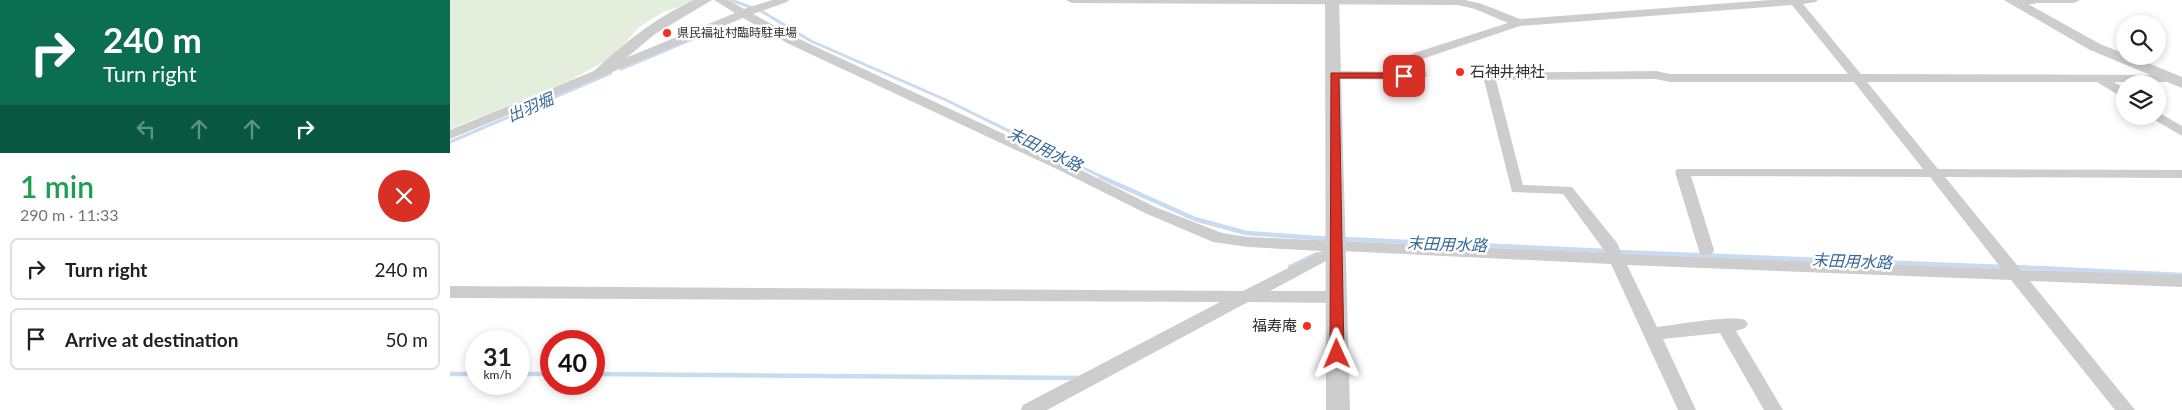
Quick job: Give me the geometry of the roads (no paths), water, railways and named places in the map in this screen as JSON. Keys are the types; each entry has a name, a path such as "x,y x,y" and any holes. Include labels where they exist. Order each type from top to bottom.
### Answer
{"street":[{"path":"601,72 667,18 706,0"},
{"path":"720,0 748,7 763,7 782,0"},
{"path":"1072,0 1458,2 1478,6 1519,23"},
{"path":"1334,75 1421,76 1415,57 1519,23 1812,0"},
{"path":"2014,2 2074,0"},
{"path":"1332,1 1338,410"},
{"path":"1794,1 1935,173 2014,275 2126,410"},
{"path":"2014,2 2095,47 2176,80"},
{"path":"450,135 601,72 674,44 748,7"},
{"path":"748,7 793,41 1066,168 1150,210 1211,234 1248,242 1335,250 2182,281"},
{"path":"1687,410 1611,247 1567,190 1516,189 1489,76 1656,75 1670,78 2100,78 2176,80"},
{"path":"2100,78 2116,89"},
{"path":"2166,121 2182,132"},
{"path":"1706,250 1682,172 2182,174"},
{"path":"1030,410 1335,250"},
{"path":"450,292 1336,297"},
{"path":"1653,334 1732,325 1774,410"}],"waterway":[{"path":"731,0 753,8"},
{"name":"末田用水路","path":"761,11 811,41 946,100 1104,178"},
{"name":"出羽堀","path":"621,69 709,32"},
{"name":"出羽堀","path":"450,142 611,73"},
{"name":"末田用水路","path":"1101,177 1195,219 1246,233 1331,239"},
{"name":"末田用水路","path":"1343,239 1608,251"},
{"name":"末田用水路","path":"1617,252 2005,267"},
{"path":"1290,267 1317,254"},
{"name":"末田用水路","path":"2014,267 2182,275"},
{"path":"450,374 465,374"},
{"path":"530,374 540,374"},
{"path":"605,374 1080,378"}],"place":[{"name":"県民福祉村臨時駐車場","path":"667,33"},
{"name":"石神井神社","path":"1460,72"},
{"name":"福寿庵","path":"1307,326"}]}
